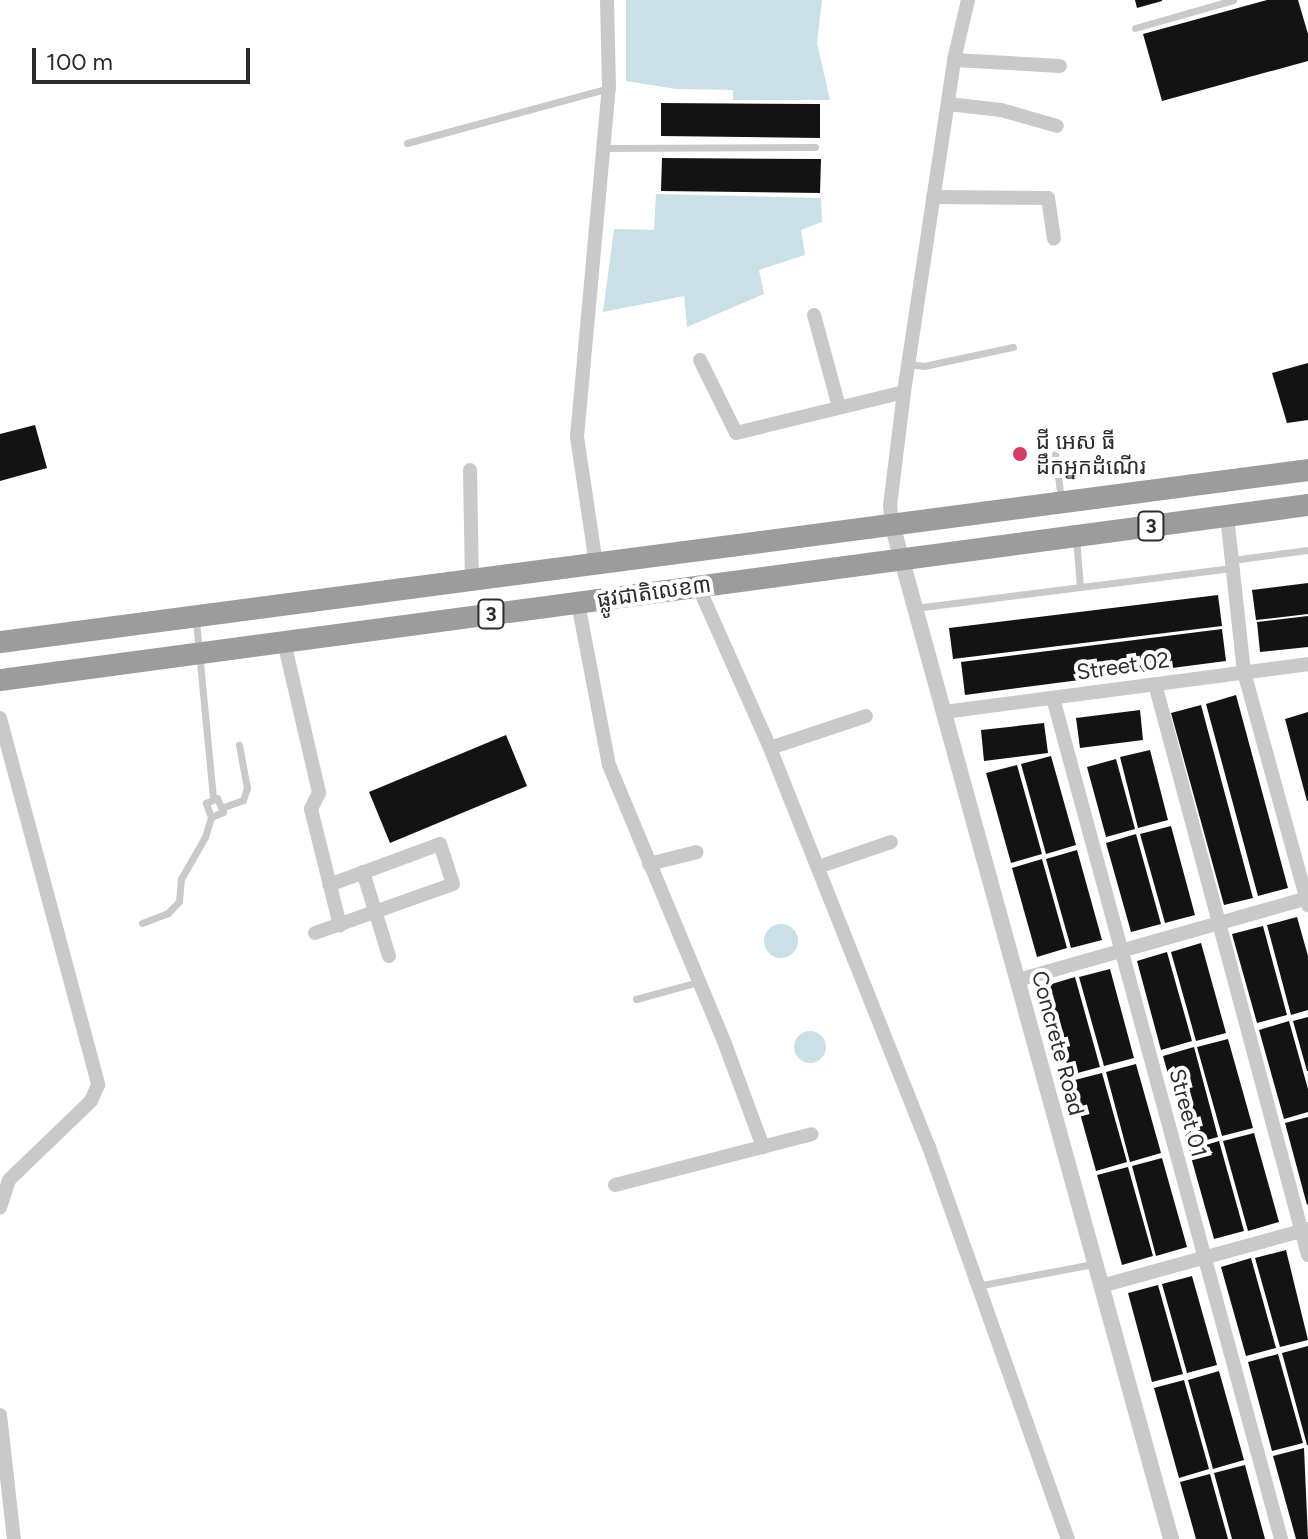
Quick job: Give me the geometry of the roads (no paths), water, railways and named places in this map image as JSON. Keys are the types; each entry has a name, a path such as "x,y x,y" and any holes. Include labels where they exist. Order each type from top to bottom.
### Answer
{"highway":[{"name":"ផ្លូវជាតិលេខ៣","path":"0,642 1308,470"},
{"name":"ផ្លូវជាតិលេខ៣","path":"0,680 1308,505"}],"street":[{"path":"596,564 577,437 605,148 609,88 607,0"},
{"path":"892,524 890,506 904,392 954,60 968,0"},
{"path":"954,60 1060,66"},
{"path":"948,104 1001,110 1057,126"},
{"path":"933,197 1048,198 1054,239"},
{"path":"814,315 839,407"},
{"path":"700,360 736,433 904,392"},
{"path":"470,470 472,580"},
{"path":"1018,980 1307,901 1244,672 1227,516"},
{"name":"Concrete Road","path":"892,524 1171,1539"},
{"path":"698,586 770,748 982,1285 1068,1539"},
{"path":"578,603 609,765 763,1147"},
{"path":"284,642 319,793 311,809 340,925"},
{"name":"Street 02","path":"944,712 1308,664"},
{"path":"1155,684 1305,1230 1308,1255"},
{"name":"Street 01","path":"1053,698 1281,1539"},
{"path":"770,748 866,716"},
{"path":"0,718 98,1085 91,1101 9,1180 0,1208"},
{"path":"818,867 891,842"},
{"path":"315,933 453,884 440,844 329,885"},
{"path":"649,864 697,852"},
{"path":"363,872 389,956"},
{"path":"615,1185 812,1134"},
{"path":"1101,1286 1305,1230"},
{"path":"0,1415 14,1539"}],"lane":[{"path":"1135,28 1233,0"},
{"path":"407,143 609,88"},
{"path":"605,148 815,147"},
{"path":"909,364 924,366 1013,347"},
{"path":"1055,454 1061,502"},
{"path":"1076,536 1080,587"},
{"path":"915,608 1080,587 1308,550"},
{"path":"196,616 213,798 224,807"},
{"path":"211,817 220,816 224,807 243,800 247,788 239,745"},
{"path":"211,817 204,807 213,798"},
{"path":"142,923 168,913 179,901 181,879 211,817"},
{"path":"636,999 698,982"},
{"path":"982,1285 1095,1264"}],"water":[{"path":"626,0 822,0 817,43 830,100 733,100 733,90 676,89 626,81"},
{"path":"656,194 821,198 822,222 801,230 805,255 759,270 764,294 687,327 684,296 603,312 614,229 654,230"},
{"path":"781,924 793,929 798,941 793,953 781,958 769,953 764,941 769,929"},
{"path":"810,1031 821,1036 826,1047 821,1058 810,1063 799,1058 794,1047 799,1036"}],"place":[{"name":"ជី អេស ធី ដឹកអ្នកដំណើរ","path":"1020,454"}]}
